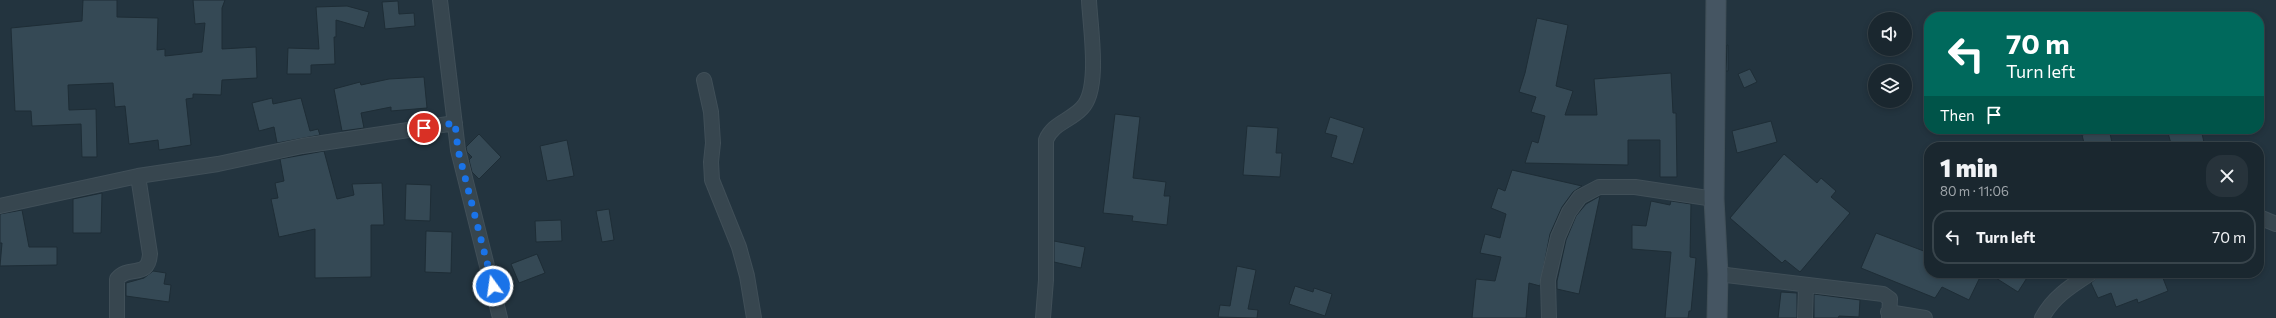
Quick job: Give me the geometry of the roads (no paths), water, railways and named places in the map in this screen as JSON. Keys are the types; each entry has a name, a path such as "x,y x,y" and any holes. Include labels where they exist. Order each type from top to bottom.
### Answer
{"main road":[{"path":"1716,0 1714,199 1718,274 1717,318"}],"street":[{"path":"440,0 458,150 500,318"},
{"path":"1043,318 1046,280 1046,140 1049,133 1057,124 1083,107 1090,92 1092,85 1089,0"},
{"path":"704,80 711,112 713,143 711,162 712,180 739,247 747,276 754,318"},
{"path":"0,206 138,176 218,164 302,146 455,123"},
{"path":"117,318 117,279 120,275 144,269 150,262 138,176"},
{"path":"1549,318 1548,280 1558,237 1569,212 1580,197 1599,187 1635,187 1714,199"},
{"path":"2264,219 2276,224"},
{"path":"1718,274 1883,294 1890,299 1889,315 1925,318"},
{"path":"2042,318 2048,308 2066,289 2083,278"},
{"path":"1805,318 1806,285"}]}
